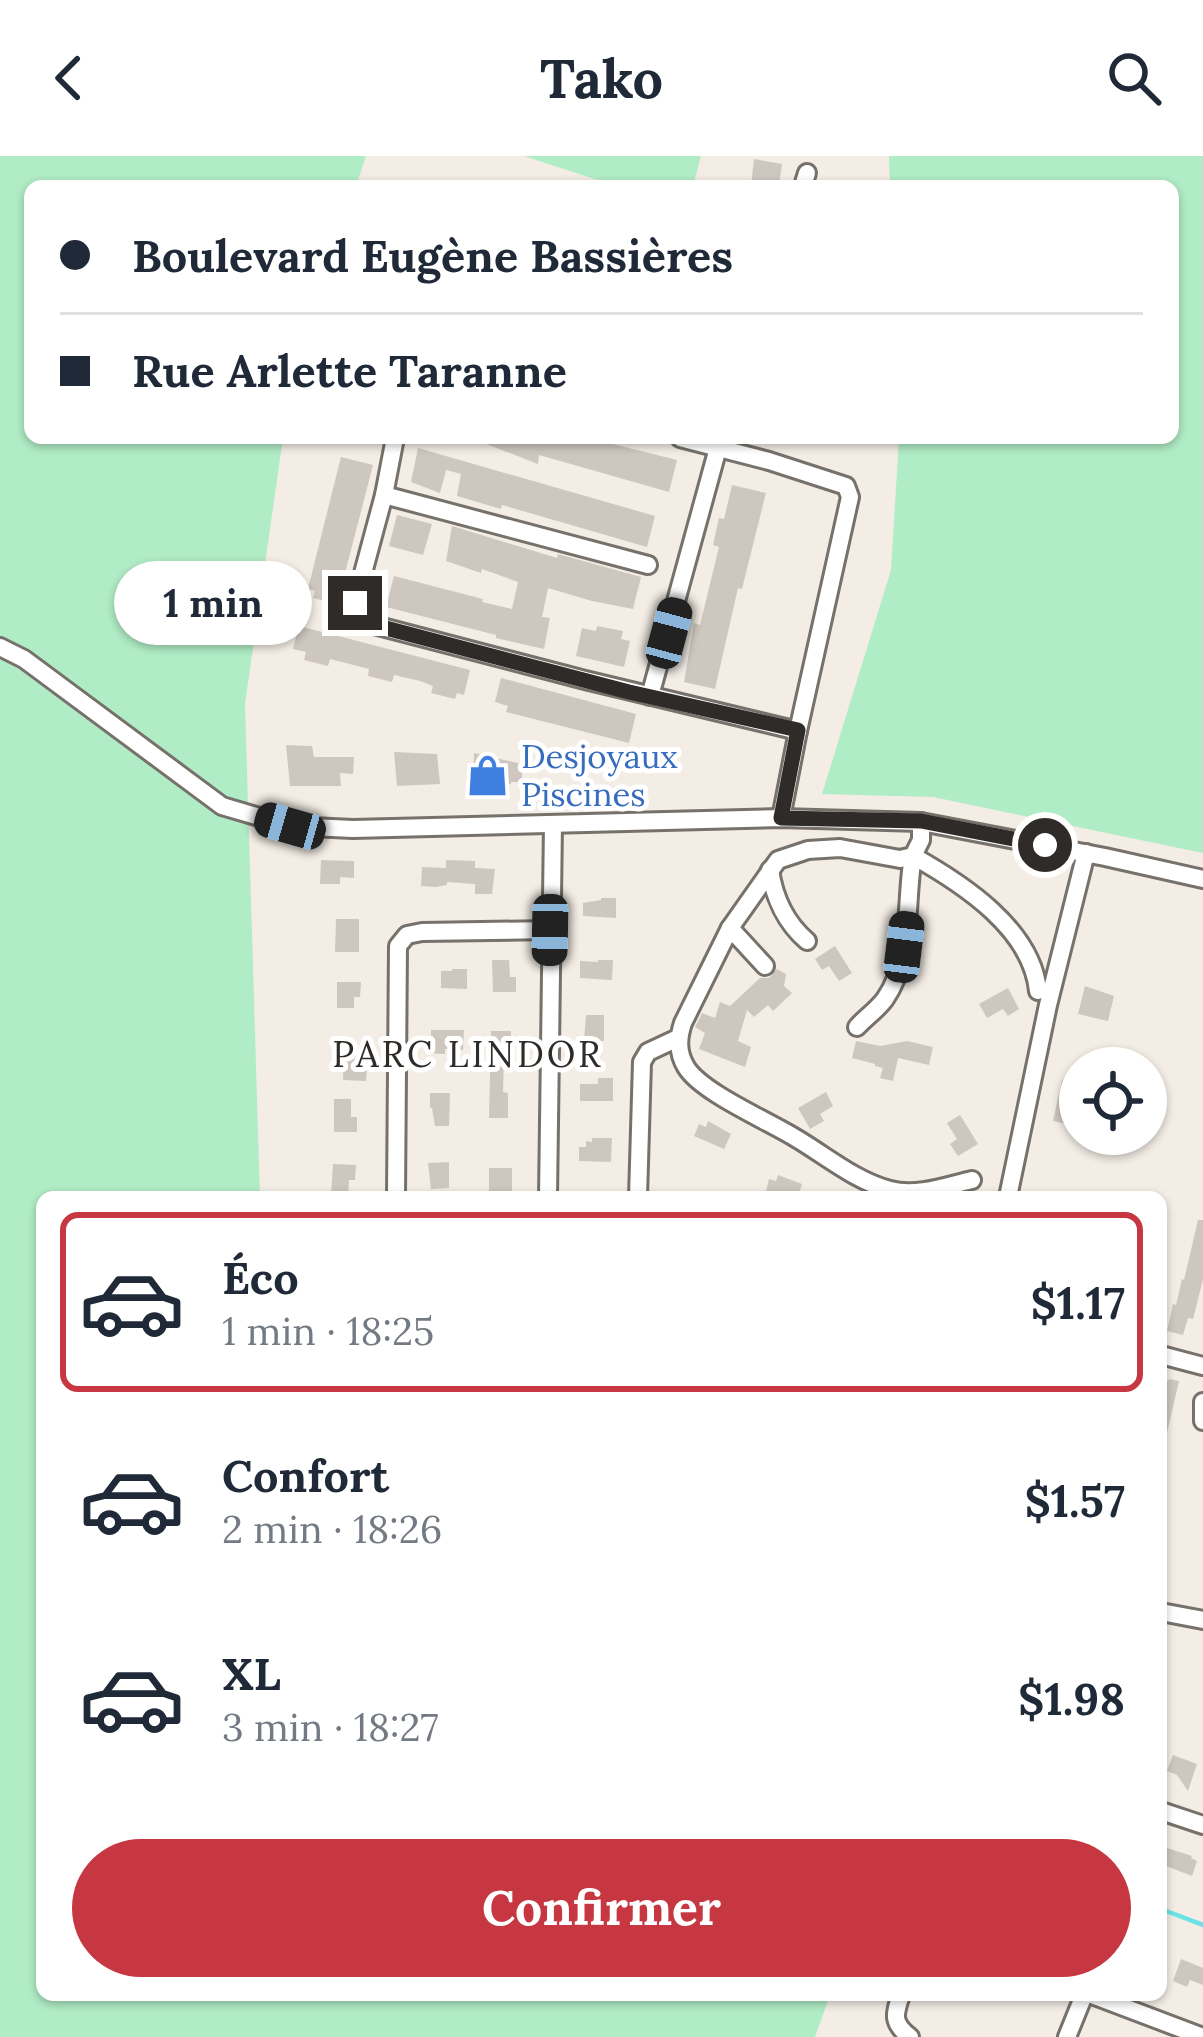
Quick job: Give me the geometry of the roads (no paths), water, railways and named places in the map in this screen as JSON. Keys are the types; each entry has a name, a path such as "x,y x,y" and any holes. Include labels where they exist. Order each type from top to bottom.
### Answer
{"street":[{"path":"395,444 355,603 359,621 798,730"},
{"path":"650,696 728,446 846,486 850,496 781,818"},
{"path":"384,495 649,565"},
{"path":"0,647 23,659 222,806 290,826 353,829 781,818 921,821 1203,879"},
{"path":"857,1027 878,1009 896,978 921,821"},
{"path":"548,1191 553,824"},
{"path":"898,1191 852,1174 720,1095 688,1071 680,1053 678,1038 730,928 770,870 778,860 808,850 840,848 900,859 913,856 996,916 1020,943 1034,969 1038,991"},
{"path":"1009,1191 1086,853"},
{"path":"770,870 777,901 807,941"},
{"path":"730,928 766,966"},
{"path":"396,1191 398,946 407,935 422,932 550,930"},
{"path":"638,1191 642,1062 648,1052 678,1038"},
{"path":"922,1191 972,1180"},
{"path":"1167,1357 1203,1366"},
{"path":"1203,1402 1203,1421"},
{"path":"1167,1613 1203,1620"},
{"path":"1167,1813 1203,1826"},
{"path":"899,2001 895,2021 910,2037"},
{"path":"1067,2037 1085,2001"},
{"path":"1104,2001 1203,2037"}],"waterway":[{"path":"1167,1911 1203,1925"}],"place":[{"name":"Desjoyaux Piscines","path":"487,775"}],"district":[{"name":"PARC LINDOR","path":"468,1054"}]}
